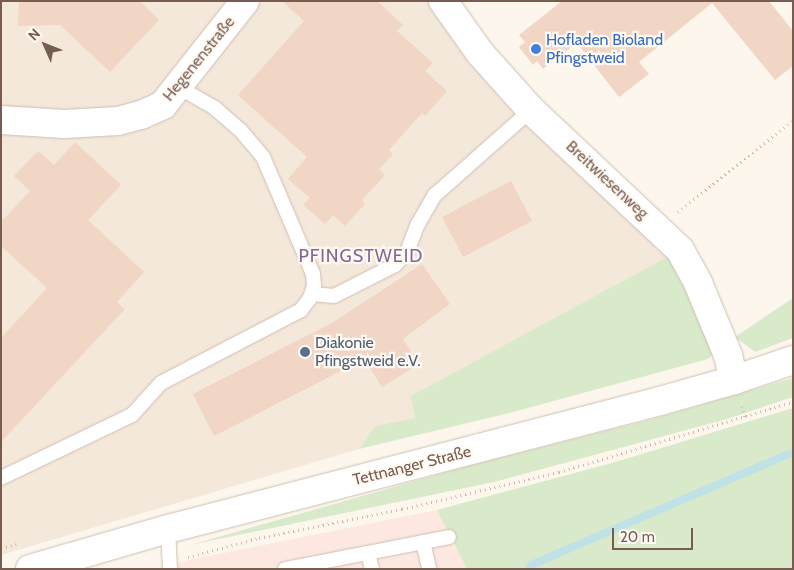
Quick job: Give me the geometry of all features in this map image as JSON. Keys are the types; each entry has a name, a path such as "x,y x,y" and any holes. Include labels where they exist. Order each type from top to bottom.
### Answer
{"street":[{"name":"Hegenenstraße","path":"1,120 64,124 118,121 141,116 163,105 245,1"},
{"name":"Breitwiesenweg","path":"443,1 480,53 532,110 660,229 680,250 698,283 728,355 734,380"},
{"name":"Tettnanger Straße","path":"33,568 168,529 734,380 793,360"}],"lane":[{"path":"1,478 132,415 162,383 300,310 312,294 313,274 263,157 240,130 215,108 178,87"},
{"path":"312,294 334,296 394,266 407,252 418,224 435,195 532,110"},
{"path":"168,529 171,565"},
{"path":"285,569 450,537"},
{"path":"423,542 429,569"},
{"path":"368,553 372,569"}],"path":[{"path":"660,229 689,202 793,120"},
{"path":"171,565 258,538 402,509 559,472 793,402"}],"shaded area":[{"path":"1,1 439,1 680,250 412,396 415,418 375,426 359,449 1,555"},
{"path":"437,510 467,569 154,569 175,563"}],"green space":[{"path":"680,250 724,344 708,359 513,412 359,449 375,426 415,418 411,396"},
{"path":"793,298 793,338 755,352 735,337"},
{"path":"793,378 793,397 727,419 494,482 190,545 468,466 653,419"},
{"path":"793,408 793,569 467,569 437,510 619,461"}],"building":[{"path":"19,1 140,1 159,20 110,72 60,25 18,26"},
{"path":"282,1 377,1 403,25 397,31 433,63 425,71 447,91 425,116 422,113 389,150 393,154 379,169 385,175 362,200 365,204 345,226 333,215 325,224 303,205 310,198 288,179 307,157 238,95 304,21"},
{"path":"562,1 769,1 793,31 793,66 775,80 712,3 639,62 649,74 619,97 577,43 543,69 537,61 533,65 519,47 525,42 519,35"},
{"path":"75,142 121,185 88,220 144,272 117,302 125,309 1,442 1,338 47,288 1,246 1,222 30,191 14,176 38,151 54,165"},
{"path":"511,181 532,221 463,257 442,217"},
{"path":"422,264 450,304 403,339 419,364 382,387 364,359 214,436 193,394 332,323"}],"waterway":[{"path":"529,569 531,565 793,452"}],"place":[{"name":"Hofladen Bioland Pfingstweid","path":"536,49"},
{"name":"Diakonie Pfingstweid e.V.","path":"305,352"}],"district":[{"name":"PFINGSTWEID","path":"361,256"}]}
